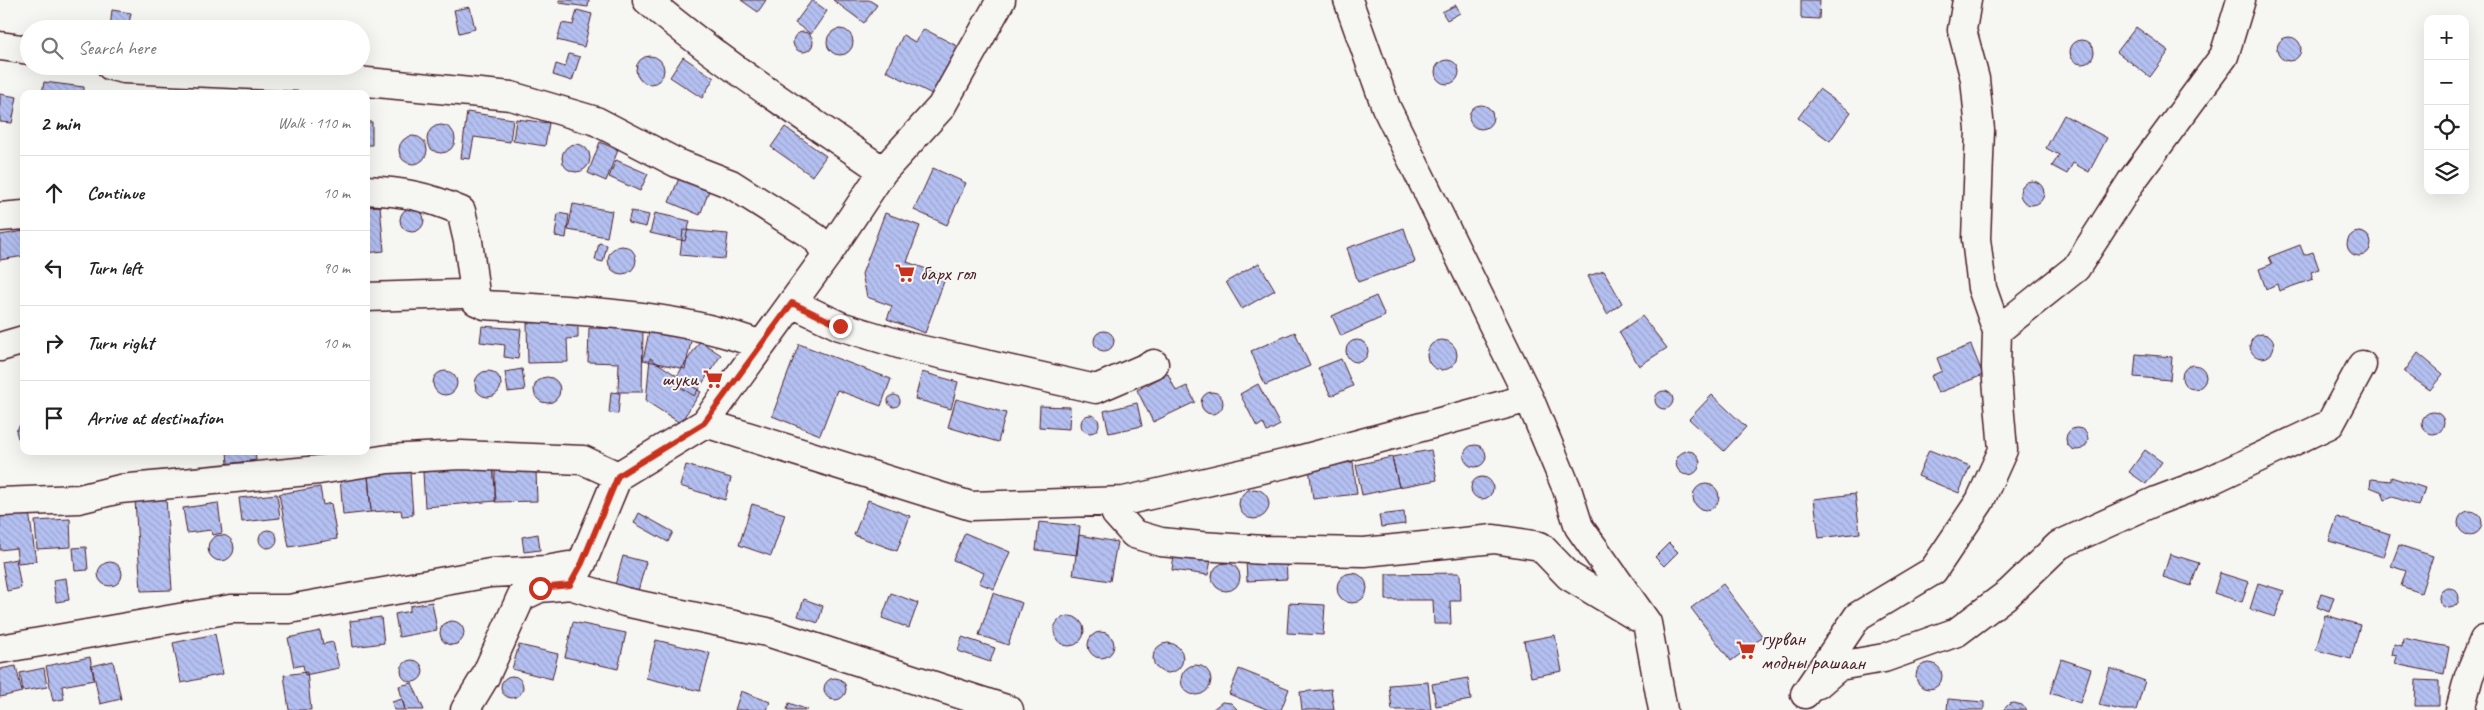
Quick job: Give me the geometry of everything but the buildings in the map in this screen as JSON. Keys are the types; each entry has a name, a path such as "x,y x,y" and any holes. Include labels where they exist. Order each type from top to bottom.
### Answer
{"street":[{"path":"647,0 741,72 883,171"},
{"path":"465,710 485,677 521,598 540,588 576,574 618,476 704,423 827,255 883,171 941,107 1001,0"},
{"path":"1348,0 1386,107 1529,398 1567,489 1579,527 1647,624 1662,710"},
{"path":"1804,702 1858,616 1933,571 1980,501 2003,450 1996,368 1997,331 1982,288 1976,239 1980,130 1975,79 1962,30 1967,0"},
{"path":"1997,331 2076,268 2131,182 2224,56 2240,0"},
{"path":"0,46 20,49"},
{"path":"259,75 326,78 511,96 596,121 677,163 730,184 816,238 827,255"},
{"path":"370,190 399,192 430,198 461,211 468,241 473,290 476,301 485,306 562,309 653,320 727,332 761,345"},
{"path":"0,217 20,215"},
{"path":"370,297 461,294 473,290"},
{"path":"792,303 840,326 909,347 1096,389 1154,364"},
{"path":"0,348 20,341"},
{"path":"1804,702 1839,666 1884,658 1957,632 2009,593 2059,545 2156,501 2209,480 2330,424 2362,365"},
{"path":"704,423 970,506 1111,502 1124,501 1288,463 1529,398"},
{"path":"0,502 79,498 120,489 319,470 388,459 461,456 583,460 618,476"},
{"path":"1111,502 1116,514 1134,534 1161,542 1264,550 1364,552 1494,539 1540,546 1569,576 1647,624"},
{"path":"0,649 231,609 289,609 490,573 546,570 576,574 625,602 767,632 1009,710"},
{"path":"2460,710 2469,676 2484,640"}],"place":[{"name":"барх гол","path":"905,273"},
{"name":"шуки","path":"713,379"},
{"name":"гурван модны рашаан","path":"1746,650"}],"route":[{"path":"540,588 570,585 582,563 618,476 666,444 704,423 792,303 840,326"}]}
